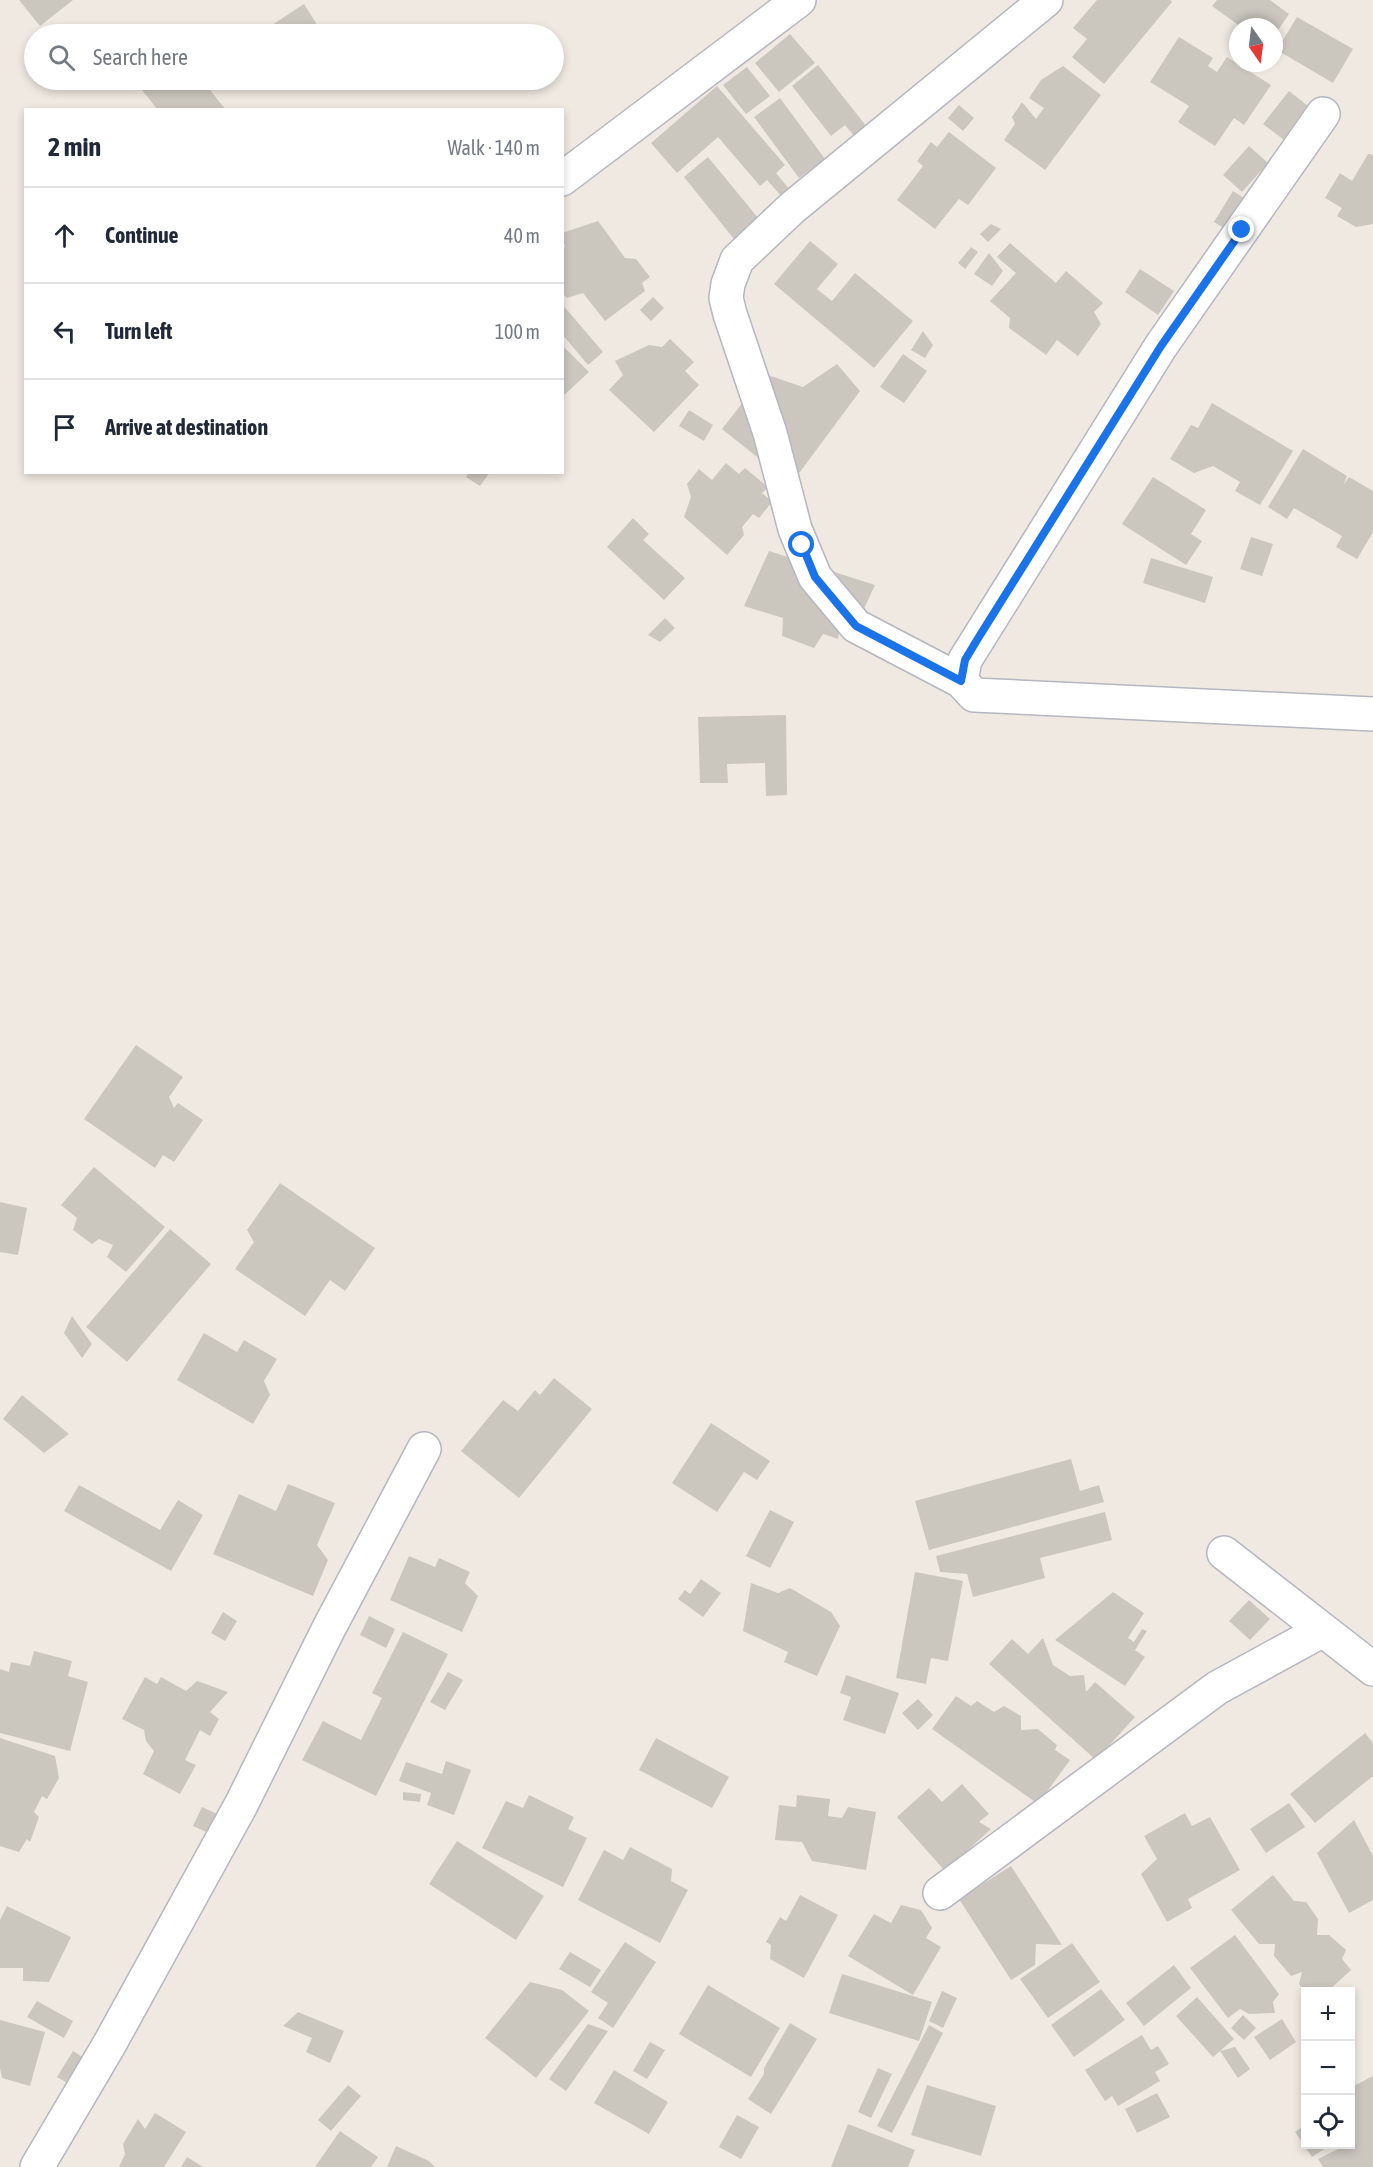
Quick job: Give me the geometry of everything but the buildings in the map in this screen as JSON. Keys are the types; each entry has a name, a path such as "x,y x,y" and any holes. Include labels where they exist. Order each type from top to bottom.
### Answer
{"street":[{"path":"564,177 799,0"},
{"path":"1046,0 792,208 737,260 728,284 726,298 770,432 795,529 815,577 856,626 961,681 965,688 974,695 1372,712"},
{"path":"961,681 965,660 1161,346 1323,114"},
{"path":"37,2167 109,2045 241,1805 329,1628 424,1449"},
{"path":"1224,1553 1373,1669"},
{"path":"940,1893 1217,1688 1323,1630"}],"route":[{"path":"802,545 815,577 856,626 961,681 965,660 977,640 1161,346 1242,230"}]}
